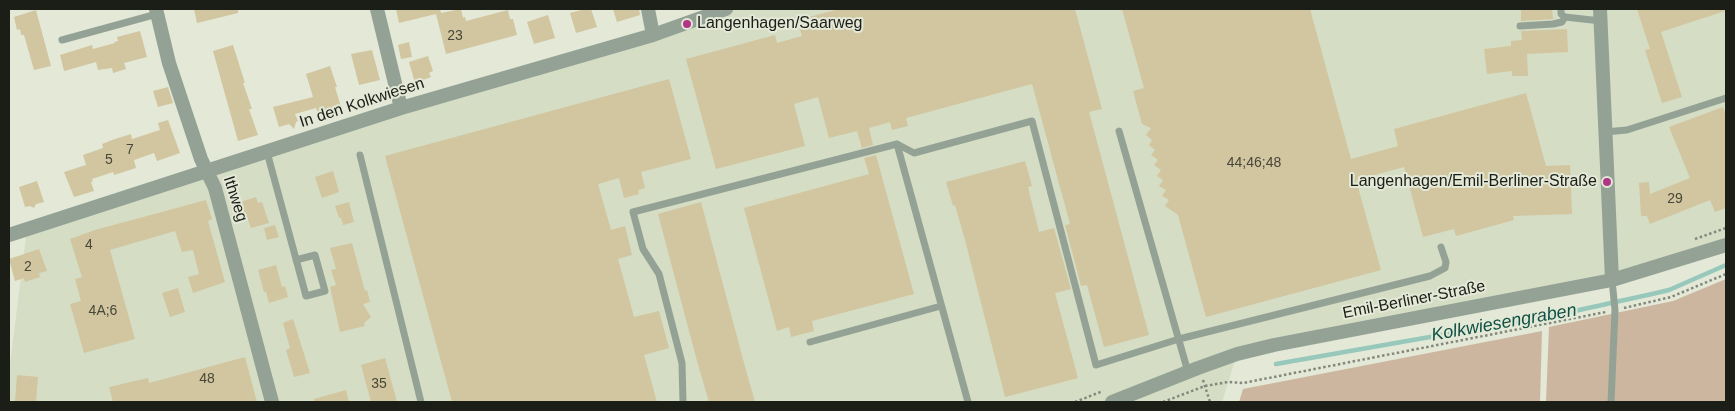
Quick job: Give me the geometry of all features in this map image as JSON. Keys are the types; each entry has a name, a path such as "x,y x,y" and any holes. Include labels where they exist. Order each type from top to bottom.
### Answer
{"street":[{"path":"377,9 400,108"},
{"path":"648,9 653,35"},
{"name":"In den Kolkwiesen","path":"9,235 208,172 400,108 653,35 726,9"},
{"name":"Ithweg","path":"156,11 169,63 201,159 216,188 272,402"},
{"path":"1601,15 1612,286"},
{"name":"Emil-Berliner-Straße","path":"1112,402 1237,354 1274,345 1612,286 1726,245"}],"lane":[{"path":"1561,9 1561,14 1565,17 1601,15"},
{"path":"62,40 156,11"},
{"path":"1520,26 1553,24 1562,22 1565,17"},
{"path":"1605,132 1627,130 1726,98"},
{"path":"683,402 682,363 659,274 643,249 633,212 897,144 914,153 1032,121 1096,365 1180,339 1430,276 1445,268 1446,262 1441,247"},
{"path":"1119,131 1188,372"},
{"path":"897,144 968,402"},
{"path":"267,152 296,260 306,296 325,291 315,255 296,260"},
{"path":"360,155 421,402"},
{"path":"1611,402 1615,310 1612,286"},
{"path":"810,342 941,306"}],"path":[{"path":"1163,402 1205,386 1228,382 1243,383 1615,310 1671,297 1726,274"},
{"path":"1205,386 1210,402"}],"shaded area":[{"path":"726,9 1726,9 1726,245 1644,271 1237,354 1222,402 9,402 9,372 27,229"},
{"path":"1726,279 1726,402 1546,402 1549,327 1673,301"},
{"path":"1542,331 1540,402 1239,402 1243,389"}],"building":[{"path":"194,9 238,9 238,13 197,23"},
{"path":"396,9 440,9 441,13 461,9 463,18 465,17 466,21 508,10 510,19 513,19 517,35 446,54 436,14 399,23"},
{"path":"591,9 597,27 576,33 570,13"},
{"path":"613,9 639,9 640,15 617,22"},
{"path":"840,9 1075,9 1102,109 1089,112 1149,335 1104,347 1087,285 1081,286 1065,225 1070,224 1032,84 906,118 908,126 892,130 890,122 869,128 873,145 862,148 857,131 829,138 818,97 794,104 805,146 716,169 686,59 775,35 777,43 802,36 797,20"},
{"path":"1122,9 1310,9 1351,159 1398,146 1394,129 1526,93 1546,166 1570,165 1572,214 1513,216 1514,220 1456,236 1454,229 1423,237 1404,167 1356,180 1381,270 1206,317 1178,215 1165,206 1169,200 1162,196 1166,190 1159,186 1163,180 1157,176 1161,170 1154,165 1158,160 1151,155 1155,150 1149,145 1152,140 1146,135 1151,128 1142,124 1133,91 1144,88"},
{"path":"1521,9 1552,9 1553,19 1521,21"},
{"path":"1637,9 1724,9 1725,11 1661,32 1682,97 1662,103 1645,50 1650,49"},
{"path":"36,10 51,66 34,70 24,35 21,35 20,29 17,30 14,17"},
{"path":"548,15 555,38 534,44 527,22"},
{"path":"1567,29 1568,52 1527,54 1528,76 1512,76 1512,71 1487,74 1484,49 1511,46 1511,41 1522,40 1521,31"},
{"path":"140,31 147,57 124,63 126,69 113,73 112,68 98,70 96,62 64,71 60,55 92,45 93,49 115,43 118,41 117,37"},
{"path":"409,42 412,57 401,59 398,45"},
{"path":"233,45 252,109 249,109 258,135 238,141 213,51"},
{"path":"372,50 380,80 359,85 351,54"},
{"path":"428,56 433,71 429,73 431,77 415,83 409,62"},
{"path":"330,66 341,107 336,109 335,117 329,111 319,115 316,108 295,114 298,121 294,129 289,124 279,127 273,107 313,97 306,74"},
{"path":"669,79 691,159 641,172 645,188 638,190 639,194 624,198 619,178 598,184 611,230 625,226 632,255 618,259 634,317 659,311 669,348 644,355 657,402 452,402 385,156"},
{"path":"168,87 173,103 158,107 153,91"},
{"path":"1723,107 1726,115 1726,208 1715,212 1710,200 1650,224 1647,216 1641,216 1639,183 1649,182 1650,194 1690,178 1669,127"},
{"path":"168,120 180,153 157,161 154,153 134,160 136,168 114,175 113,172 92,179 94,191 74,197 64,172 86,165 83,155 103,148 102,144 115,139 131,134 132,139 160,130 158,123"},
{"path":"876,155 914,294 812,321 814,331 791,337 789,327 777,331 744,208 869,174 864,158"},
{"path":"1025,161 1032,186 1028,187 1039,232 1054,228 1071,289 1055,293 1078,378 1005,397 965,240 946,182"},
{"path":"333,171 339,192 322,198 315,177"},
{"path":"37,181 44,202 36,204 34,208 30,206 25,207 19,187"},
{"path":"256,197 258,203 262,202 269,223 251,228 246,214 241,215 237,203"},
{"path":"206,200 212,219 208,221 225,282 193,293 188,277 199,274 193,250 182,252 175,231 110,250 135,339 84,353 70,304 81,301 75,279 82,277 70,239 95,230"},
{"path":"349,202 354,222 343,225 335,206"},
{"path":"701,202 755,402 709,402 697,361 658,214"},
{"path":"275,225 279,237 267,240 264,228"},
{"path":"352,243 365,291 367,290 370,302 363,304 371,317 364,323 365,326 340,332 330,287 336,285 331,270 336,269 330,248"},
{"path":"39,249 47,271 39,273 40,277 25,282 24,278 15,281 9,259"},
{"path":"276,265 282,287 285,286 288,297 269,303 258,270"},
{"path":"178,288 185,312 170,317 162,293"},
{"path":"293,319 310,373 294,377 286,350 290,348 283,323"},
{"path":"245,357 257,402 113,402 109,387 148,378 149,383"},
{"path":"385,358 397,402 371,402 361,365"},
{"path":"17,375 38,377 36,402 15,402"},
{"path":"346,390 349,402 314,402 314,399"}],"waterway":[{"name":"Kolkwiesengraben","path":"1276,364 1561,314 1652,294 1669,290 1726,265"}],"place":[{"name":"Langenhagen/Saarweg","path":"687,24"},
{"name":"Langenhagen/Emil-Berliner-Straße","path":"1607,182"}]}
